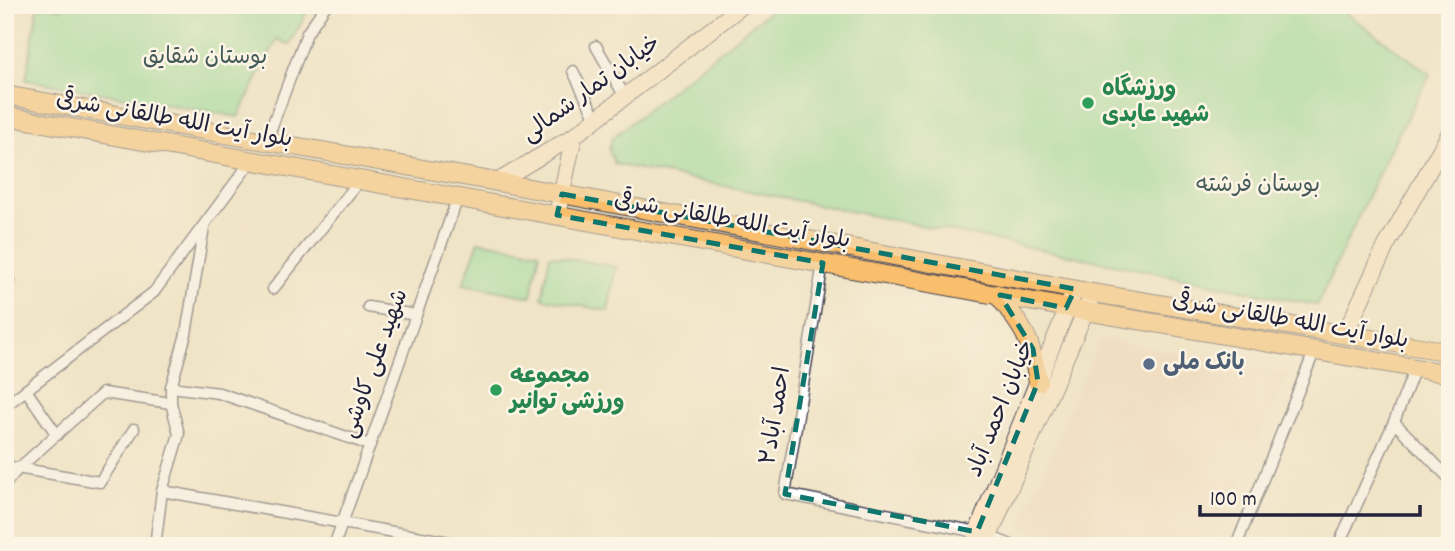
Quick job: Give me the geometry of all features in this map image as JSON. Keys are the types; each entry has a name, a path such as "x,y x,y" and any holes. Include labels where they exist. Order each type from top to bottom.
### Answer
{"main road":[{"name":"خیابان تمار شمالی","path":"497,181 574,136 743,5"},
{"name":"بلوار آیت الله طالقانی شرقی","path":"5,95 497,181 1093,293 1450,352"},
{"name":"بلوار آیت الله طالقانی شرقی","path":"5,116 1066,308 1450,374"},
{"path":"1345,334 1386,246 1450,133"},
{"path":"557,215 574,136"},
{"name":"خیابان احمد آباد","path":"982,540 1074,289"},
{"name":"خیابان احمد آباد","path":"982,540 1093,293"},
{"path":"997,294 1025,331 1032,349 1038,382"}],"street":[{"path":"266,142 307,33 326,5"},
{"path":"596,46 625,97"},
{"path":"573,71 596,119"},
{"path":"5,406 155,292 252,160"},
{"path":"273,289 360,180"},
{"name":"شهید علی کاوشی","path":"334,546 458,197"},
{"path":"155,546 162,491 179,435 171,387 186,334 205,224"},
{"name":"احمد آباد۲","path":"823,263 785,494 982,540"},
{"path":"368,307 416,315"},
{"path":"1236,546 1314,352"},
{"path":"1338,546 1394,422 1415,368"},
{"path":"171,387 219,393 370,445"},
{"path":"26,390 57,435"},
{"path":"5,484 18,469 103,393 172,403"},
{"path":"1394,422 1450,479"},
{"path":"5,466 100,482 134,429"},
{"path":"162,491 472,546"},
{"path":"982,540 1014,546"}],"highlighted area":[{"path":"562,194 1075,289 1066,308 1000,295 1033,349 1038,382 977,532 785,494 823,263 557,215"}],"shaded area":[{"path":"1100,338 1289,373 1215,546 1066,546 1020,526"}],"green space":[{"name":"بوستان شقایق","path":"38,5 62,9 64,5 311,5 289,45 277,39 238,117 26,80"},
{"name":"بوستان فرشته","path":"777,5 1335,5 1430,74 1388,153 1317,305 615,164 609,150 612,138"},
{"path":"479,241 540,252 531,297 463,284"},
{"path":"550,255 616,267 608,311 542,298"}],"place":[{"name":"ورزشگاه شهید عابدی","path":"1088,103"},
{"name":"بانک ملی","path":"1149,364"},
{"name":"مجموعه ورزشی توانیر","path":"496,390"}]}
